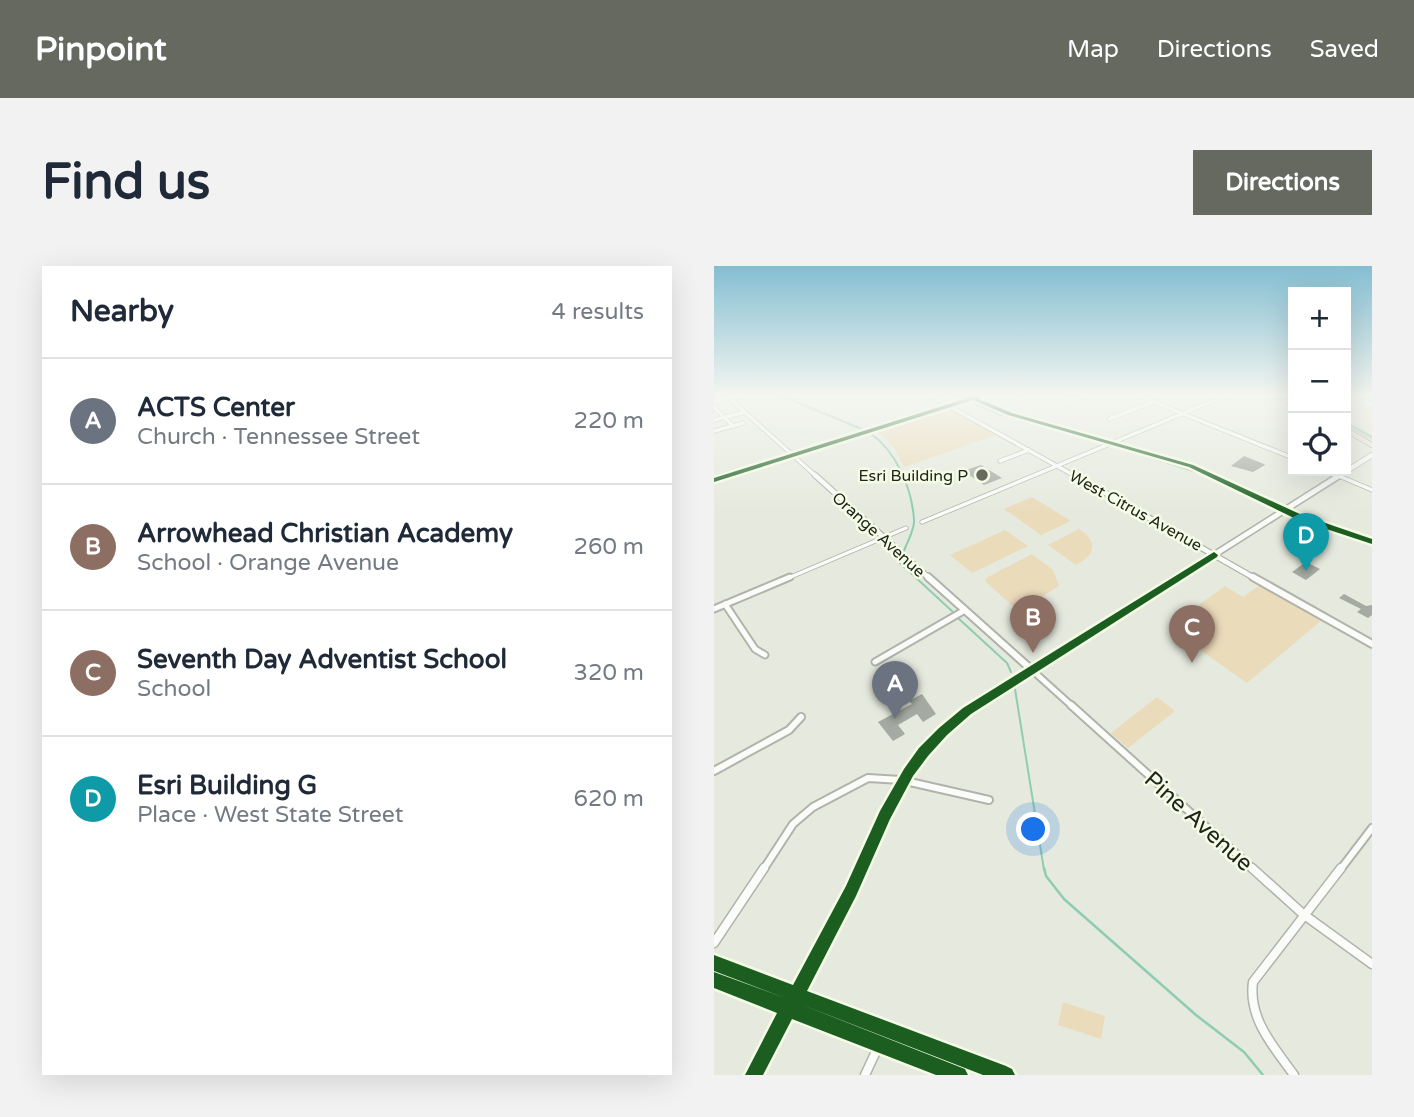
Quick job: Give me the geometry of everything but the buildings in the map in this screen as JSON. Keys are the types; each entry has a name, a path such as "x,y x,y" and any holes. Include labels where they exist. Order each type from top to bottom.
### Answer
{"main road":[{"path":"714,480 861,434"},
{"path":"1351,435 1372,446"},
{"path":"1351,469 1372,456"},
{"path":"795,995 851,891 901,780 940,731 1339,476"},
{"path":"714,963 1006,1075"},
{"path":"714,980 958,1075"}],"street":[{"name":"Orange Avenue","path":"769,434 1032,670"},
{"path":"1000,434 1057,466"},
{"path":"922,522 1134,434"},
{"path":"1232,434 1288,456"},
{"path":"1000,461 1029,450"},
{"name":"West Citrus Avenue","path":"1057,466 1372,642"},
{"path":"1339,476 1372,490"},
{"path":"714,609 906,528"},
{"path":"725,604 755,649 765,655"},
{"path":"875,662 965,610"},
{"name":"Pine Avenue","path":"1032,670 1303,914 1372,964"},
{"path":"714,771 789,730 801,718"},
{"path":"714,943 793,824 802,815 860,780 901,780 989,800"},
{"path":"1294,1075 1259,1021 1250,995 1255,976 1372,828"},
{"path":"754,1075 795,995"},
{"path":"865,1075 886,1030"}],"shaded area":[{"path":"880,434 996,435 904,467 894,447"},
{"path":"1032,497 1071,521 1041,535 1004,509"},
{"path":"1079,529 1090,539 1092,548 1091,553 1076,565 1048,545"},
{"path":"1005,530 1028,546 972,573 950,555"},
{"path":"1032,554 1053,570 1059,586 1018,611 985,581 986,578"},
{"path":"1260,585 1322,620 1247,683 1179,635 1174,623 1225,586 1243,597"},
{"path":"1157,697 1175,711 1128,748 1111,733"},
{"path":"1063,1002 1105,1016 1101,1039 1058,1025"}],"waterway":[{"path":"871,434 895,460 910,495 914,524 904,551"},
{"path":"1069,434 1106,444"},
{"path":"1366,434 1372,437"},
{"path":"1111,445 1200,473 1278,510"},
{"path":"1283,512 1372,544"},
{"path":"900,557 900,563 953,612"},
{"path":"958,618 1007,663 1011,672"},
{"path":"1015,689 1044,870"},
{"path":"1044,868 1046,876 1064,899 1196,1015 1244,1052 1263,1075"}],"railway":[{"path":"1362,434 1372,439"}],"cycle path":[{"path":"714,480 861,434"},
{"path":"1079,434 1191,466 1299,517 1372,542"},
{"path":"754,1075 851,891 896,793 924,752 967,711 1214,555"},
{"path":"714,963 1006,1075"},
{"path":"714,980 959,1075"}],"place":[{"name":"Esri Building P","path":"982,475"},
{"name":"Esri Building G","path":"1306,571"},
{"name":"Arrowhead Christian Academy","path":"1033,653"},
{"name":"Seventh Day Adventist School","path":"1192,663"},
{"name":"ACTS Center","path":"895,719"}]}
